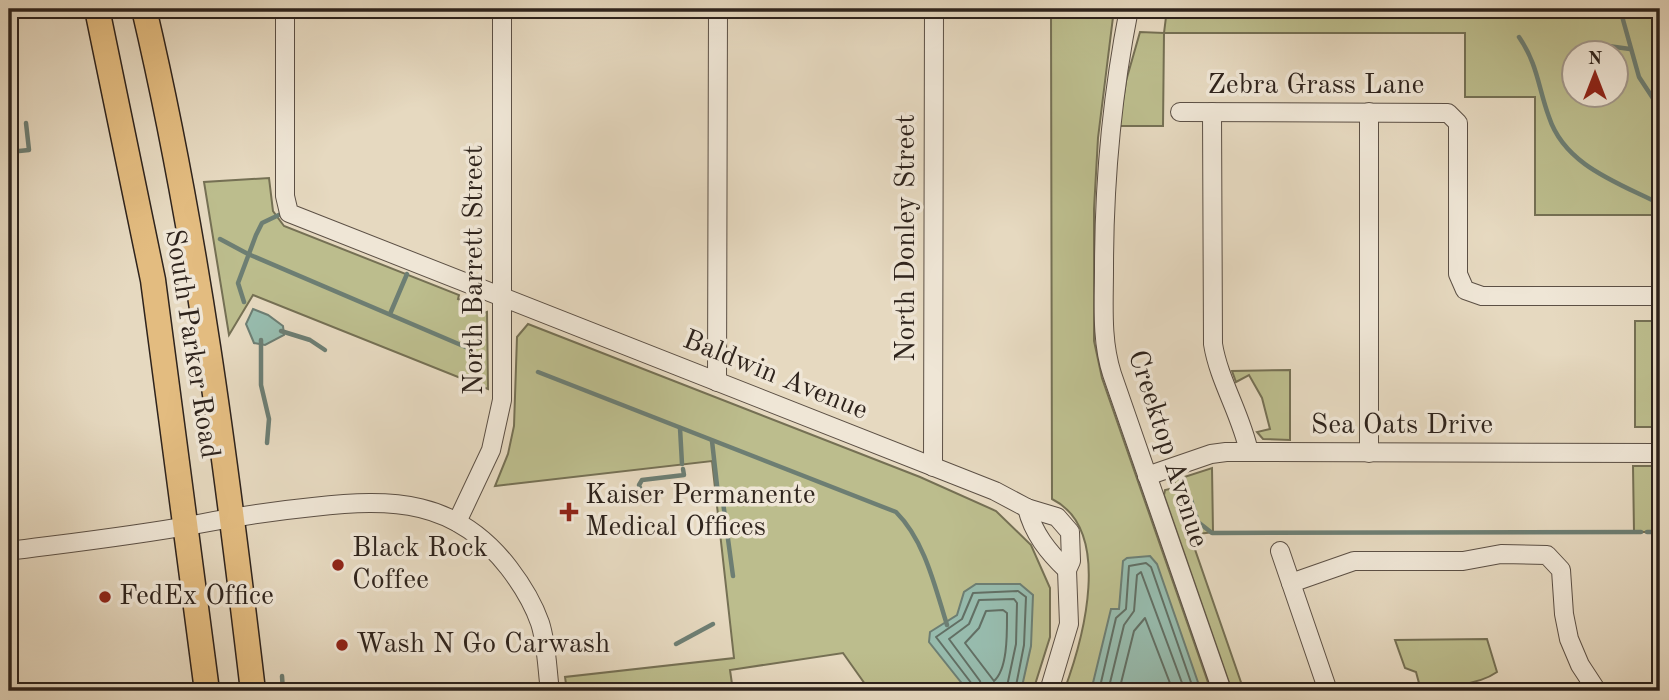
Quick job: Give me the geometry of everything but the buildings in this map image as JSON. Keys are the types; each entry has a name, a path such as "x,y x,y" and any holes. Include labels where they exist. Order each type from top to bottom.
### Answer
{"highway":[{"name":"South Parker Road","path":"97,9 153,280 207,691"},
{"name":"South Parker Road","path":"144,9 160,73 202,298 253,691"},
{"path":"160,73 161,9"}],"street":[{"name":"Baldwin Avenue","path":"285,9 287,211 995,491 1027,508 1047,512 1066,525 1071,542 1071,561 1067,570"},
{"name":"North Barrett Street","path":"457,522 497,433 502,391 502,9"},
{"path":"717,382 718,9"},
{"name":"North Donley Street","path":"933,467 934,9"},
{"name":"Creektop Avenue","path":"1129,9 1116,78 1106,165 1104,320 1109,363 1222,691"},
{"name":"Zebra Grass Lane","path":"1180,112 1448,113 1457,120 1458,274 1461,285 1469,293 1482,296 1660,296"},
{"path":"1212,112 1213,344 1218,367 1241,418 1249,452"},
{"path":"1369,112 1369,453"},
{"name":"Sea Oats Drive","path":"1147,476 1211,454 1249,452 1660,453"},
{"path":"9,551 232,518 382,501 417,506 457,522 497,553 527,595 541,626 550,691"},
{"path":"1027,508 1030,523 1041,541 1067,570 1069,624 1049,691"},
{"path":"1280,551 1328,691"},
{"path":"1291,583 1354,561 1463,561 1501,554 1544,554 1560,567 1569,639 1580,665 1597,691"}],"green space":[{"path":"1051,9 1114,9 1098,138 1094,209 1094,341 1102,378 1211,691 1064,691 1085,616 1088,560 1083,535 1071,514 1052,499"},
{"path":"1167,9 1660,9 1660,215 1535,215 1535,97 1465,97 1465,33 1164,33"},
{"path":"1140,32 1164,33 1163,126 1119,126 1126,81"},
{"path":"269,178 273,211 284,226 459,295 458,299 473,304 484,313 487,312 488,389 253,295 229,335 204,182"},
{"path":"1635,321 1660,321 1660,427 1635,427"},
{"path":"528,324 920,477 996,511 1031,545 1050,588 1050,637 1033,691 870,691 843,653 730,670 733,691 567,691 565,677 734,658 712,461 495,486 508,454 514,426 517,337"},
{"path":"1290,370 1290,440 1263,439 1257,432 1270,429 1262,398 1249,375 1236,382 1232,371"},
{"path":"1633,466 1655,466 1655,532 1634,532"},
{"path":"1212,468 1213,532 1190,535 1244,691 1232,691 1164,495 1165,490 1174,488 1175,480"},
{"path":"1487,639 1497,672 1470,683 1450,685 1419,683 1416,672 1405,668 1395,640"}],"water":[{"path":"253,309 268,315 283,326 284,335 265,345 254,343 246,324"},
{"path":"1150,556 1157,564 1201,691 1091,691 1111,609 1119,609 1123,561 1127,558"},
{"path":"976,584 1020,584 1033,595 1031,646 1021,691 968,691 929,642 930,632 957,615 964,592"}],"waterway":[{"path":"1620,9 1639,77 1660,109"},
{"path":"1519,37 1534,67 1549,117 1567,148 1595,171 1660,204"},
{"path":"9,152 29,150 26,123"},
{"path":"244,302 238,283 256,235 262,223 283,213"},
{"path":"220,239 248,254 468,348"},
{"path":"390,314 407,274"},
{"path":"281,331 310,340 325,350"},
{"path":"261,340 261,385 269,419 267,443"},
{"path":"538,372 896,512 922,550 947,625"},
{"path":"680,428 682,464"},
{"path":"712,441 719,503"},
{"path":"642,494 639,485 642,480 684,475 683,469"},
{"path":"718,494 723,502 733,576"},
{"path":"1191,500 1198,522 1212,533 1641,532"},
{"path":"1647,532 1660,532"},
{"path":"676,644 713,624"},
{"path":"282,676 283,691"}],"place":[{"name":"Kaiser Permanente Medical Offices","path":"569,512"},
{"name":"Black Rock Coffee","path":"338,565"},
{"name":"FedEx Office","path":"105,597"},
{"name":"Wash N Go Carwash","path":"342,645"}]}
